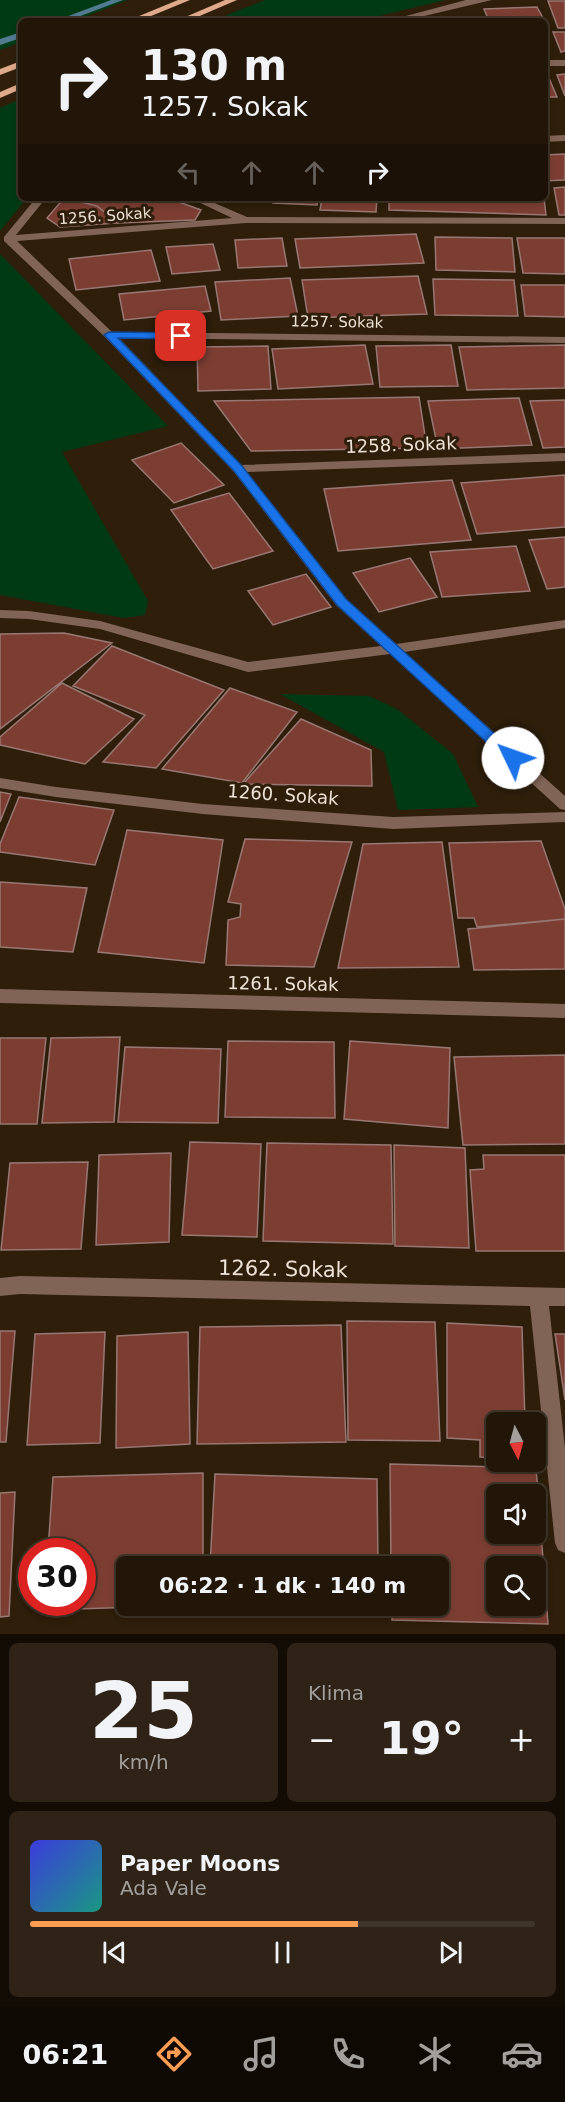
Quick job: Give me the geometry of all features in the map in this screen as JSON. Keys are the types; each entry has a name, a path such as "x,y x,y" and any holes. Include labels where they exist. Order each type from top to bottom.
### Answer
{"main road":[{"path":"140,18 186,0"},
{"path":"188,18 233,0"},
{"path":"0,72 18,65"},
{"path":"0,95 18,87"}],"street":[{"path":"403,18 469,2 488,0"},
{"path":"548,63 565,63"},
{"path":"548,138 565,138"},
{"path":"39,201 8,239 109,335 238,469 341,602 565,805"},
{"path":"202,201 246,220"},
{"name":"1256. Sokak","path":"8,239 246,220 565,221"},
{"name":"1257. Sokak","path":"109,335 565,340"},
{"name":"1258. Sokak","path":"238,469 565,457"},
{"path":"0,614 28,615 100,625 248,667 565,624"},
{"name":"1260. Sokak","path":"0,783 202,809 393,823 565,818"},
{"name":"1261. Sokak","path":"0,996 565,1011"},
{"name":"1262. Sokak","path":"0,1287 20,1285 565,1297"},
{"path":"539,1298 565,1543"}],"green space":[{"path":"0,0 128,0 82,18 18,18 18,43 0,50"},
{"path":"265,0 445,0 370,18 220,18"},
{"path":"18,100 18,201 25,201 0,231 0,108"},
{"path":"0,254 168,426 62,452 148,601 145,615 124,618 0,595"},
{"path":"280,694 369,696 397,709 453,754 478,807 398,810 384,752"}],"building":[{"path":"548,1 565,1 565,28 558,28"},
{"path":"537,7 543,18 488,18 484,9"},
{"path":"553,32 565,32 565,51 561,52"},
{"path":"565,74 565,96 557,75"},
{"path":"548,76 557,97 548,97"},
{"path":"565,154 565,180 548,181 548,155"},
{"path":"565,187 565,215 559,215 554,188"},
{"path":"61,201 76,201 97,206 118,223 60,227 47,218"},
{"path":"76,201 176,201 201,210 195,220 118,223 97,206"},
{"path":"273,201 318,201 317,205 273,203"},
{"path":"322,201 377,201 376,212 320,210"},
{"path":"389,201 544,201 546,215 389,210"},
{"path":"416,234 424,263 300,268 295,239"},
{"path":"435,237 512,238 515,272 436,270"},
{"path":"282,238 287,266 238,268 235,240"},
{"path":"517,238 565,238 565,274 523,273"},
{"path":"213,244 220,270 172,274 166,247"},
{"path":"151,250 160,281 76,290 69,259"},
{"path":"418,276 427,314 308,318 302,280"},
{"path":"290,278 298,316 221,320 215,282"},
{"path":"433,279 514,280 518,316 435,315"},
{"path":"521,285 565,285 565,317 525,316"},
{"path":"205,286 211,311 124,320 119,294"},
{"path":"365,345 373,384 278,389 272,349"},
{"path":"451,345 458,386 380,387 376,346"},
{"path":"565,345 565,388 467,390 459,347"},
{"path":"268,346 271,389 198,391 197,347"},
{"path":"419,397 427,448 251,451 214,401"},
{"path":"519,398 532,445 438,449 428,401"},
{"path":"565,400 565,447 543,448 530,401"},
{"path":"181,443 224,485 174,503 132,460"},
{"path":"565,475 565,527 477,534 461,483"},
{"path":"452,480 471,540 338,551 324,489"},
{"path":"229,493 273,551 213,569 171,510"},
{"path":"565,537 565,587 547,589 529,540"},
{"path":"516,546 530,591 442,597 430,552"},
{"path":"410,558 437,597 379,612 353,573"},
{"path":"306,574 331,607 273,625 248,591"},
{"path":"64,633 112,643 0,729 0,634"},
{"path":"112,646 224,690 156,768 103,762 145,715 73,686"},
{"path":"62,683 134,719 85,764 0,745 0,737"},
{"path":"230,688 297,712 242,783 162,769"},
{"path":"301,719 371,750 372,786 243,784"},
{"path":"0,792 11,794 0,822"},
{"path":"19,797 114,810 95,865 0,852 0,844"},
{"path":"127,830 223,840 204,963 98,952"},
{"path":"245,839 352,842 314,967 226,965 228,920 240,917 241,904 228,902"},
{"path":"541,841 565,909 565,919 477,927 474,918 458,918 449,843"},
{"path":"442,842 459,967 338,968 363,844"},
{"path":"0,882 87,888 73,952 0,947"},
{"path":"565,919 565,969 474,970 468,929"},
{"path":"120,1037 114,1122 42,1123 51,1038"},
{"path":"0,1038 46,1038 37,1124 0,1124"},
{"path":"228,1041 334,1042 335,1118 225,1117"},
{"path":"350,1041 450,1048 448,1128 344,1119"},
{"path":"125,1047 221,1049 218,1123 118,1122"},
{"path":"565,1055 565,1144 463,1145 454,1057"},
{"path":"190,1142 261,1144 257,1237 182,1235"},
{"path":"267,1143 391,1145 393,1244 263,1241"},
{"path":"394,1145 465,1148 469,1248 395,1246"},
{"path":"171,1153 169,1242 96,1245 99,1155"},
{"path":"483,1155 565,1155 565,1251 476,1251 470,1170 484,1169"},
{"path":"88,1162 81,1249 1,1250 10,1163"},
{"path":"347,1321 435,1322 440,1441 348,1440"},
{"path":"447,1323 522,1327 525,1412 486,1412 486,1457 480,1457 480,1440 447,1438"},
{"path":"341,1325 346,1442 197,1444 200,1327"},
{"path":"0,1331 15,1331 6,1442 0,1442"},
{"path":"105,1332 100,1443 27,1445 35,1334"},
{"path":"188,1332 190,1444 116,1448 117,1336"},
{"path":"555,1334 565,1334 565,1400"},
{"path":"390,1464 486,1467 486,1472 536,1472 537,1484 486,1484 486,1544 542,1544 543,1556 486,1556 486,1616 546,1616 546,1598 548,1624 392,1620 392,1616 449,1616 449,1556 391,1556"},
{"path":"203,1473 203,1556 116,1556 116,1608 96,1608 96,1538 49,1538 53,1477"},
{"path":"215,1474 377,1479 378,1556 211,1556"},
{"path":"15,1492 9,1616 0,1617 0,1493"}],"waterway":[{"path":"68,18 119,0"},
{"path":"0,42 18,36"}],"route":[{"path":"181,336 109,335 206,433 238,469 341,602 513,758"}]}
